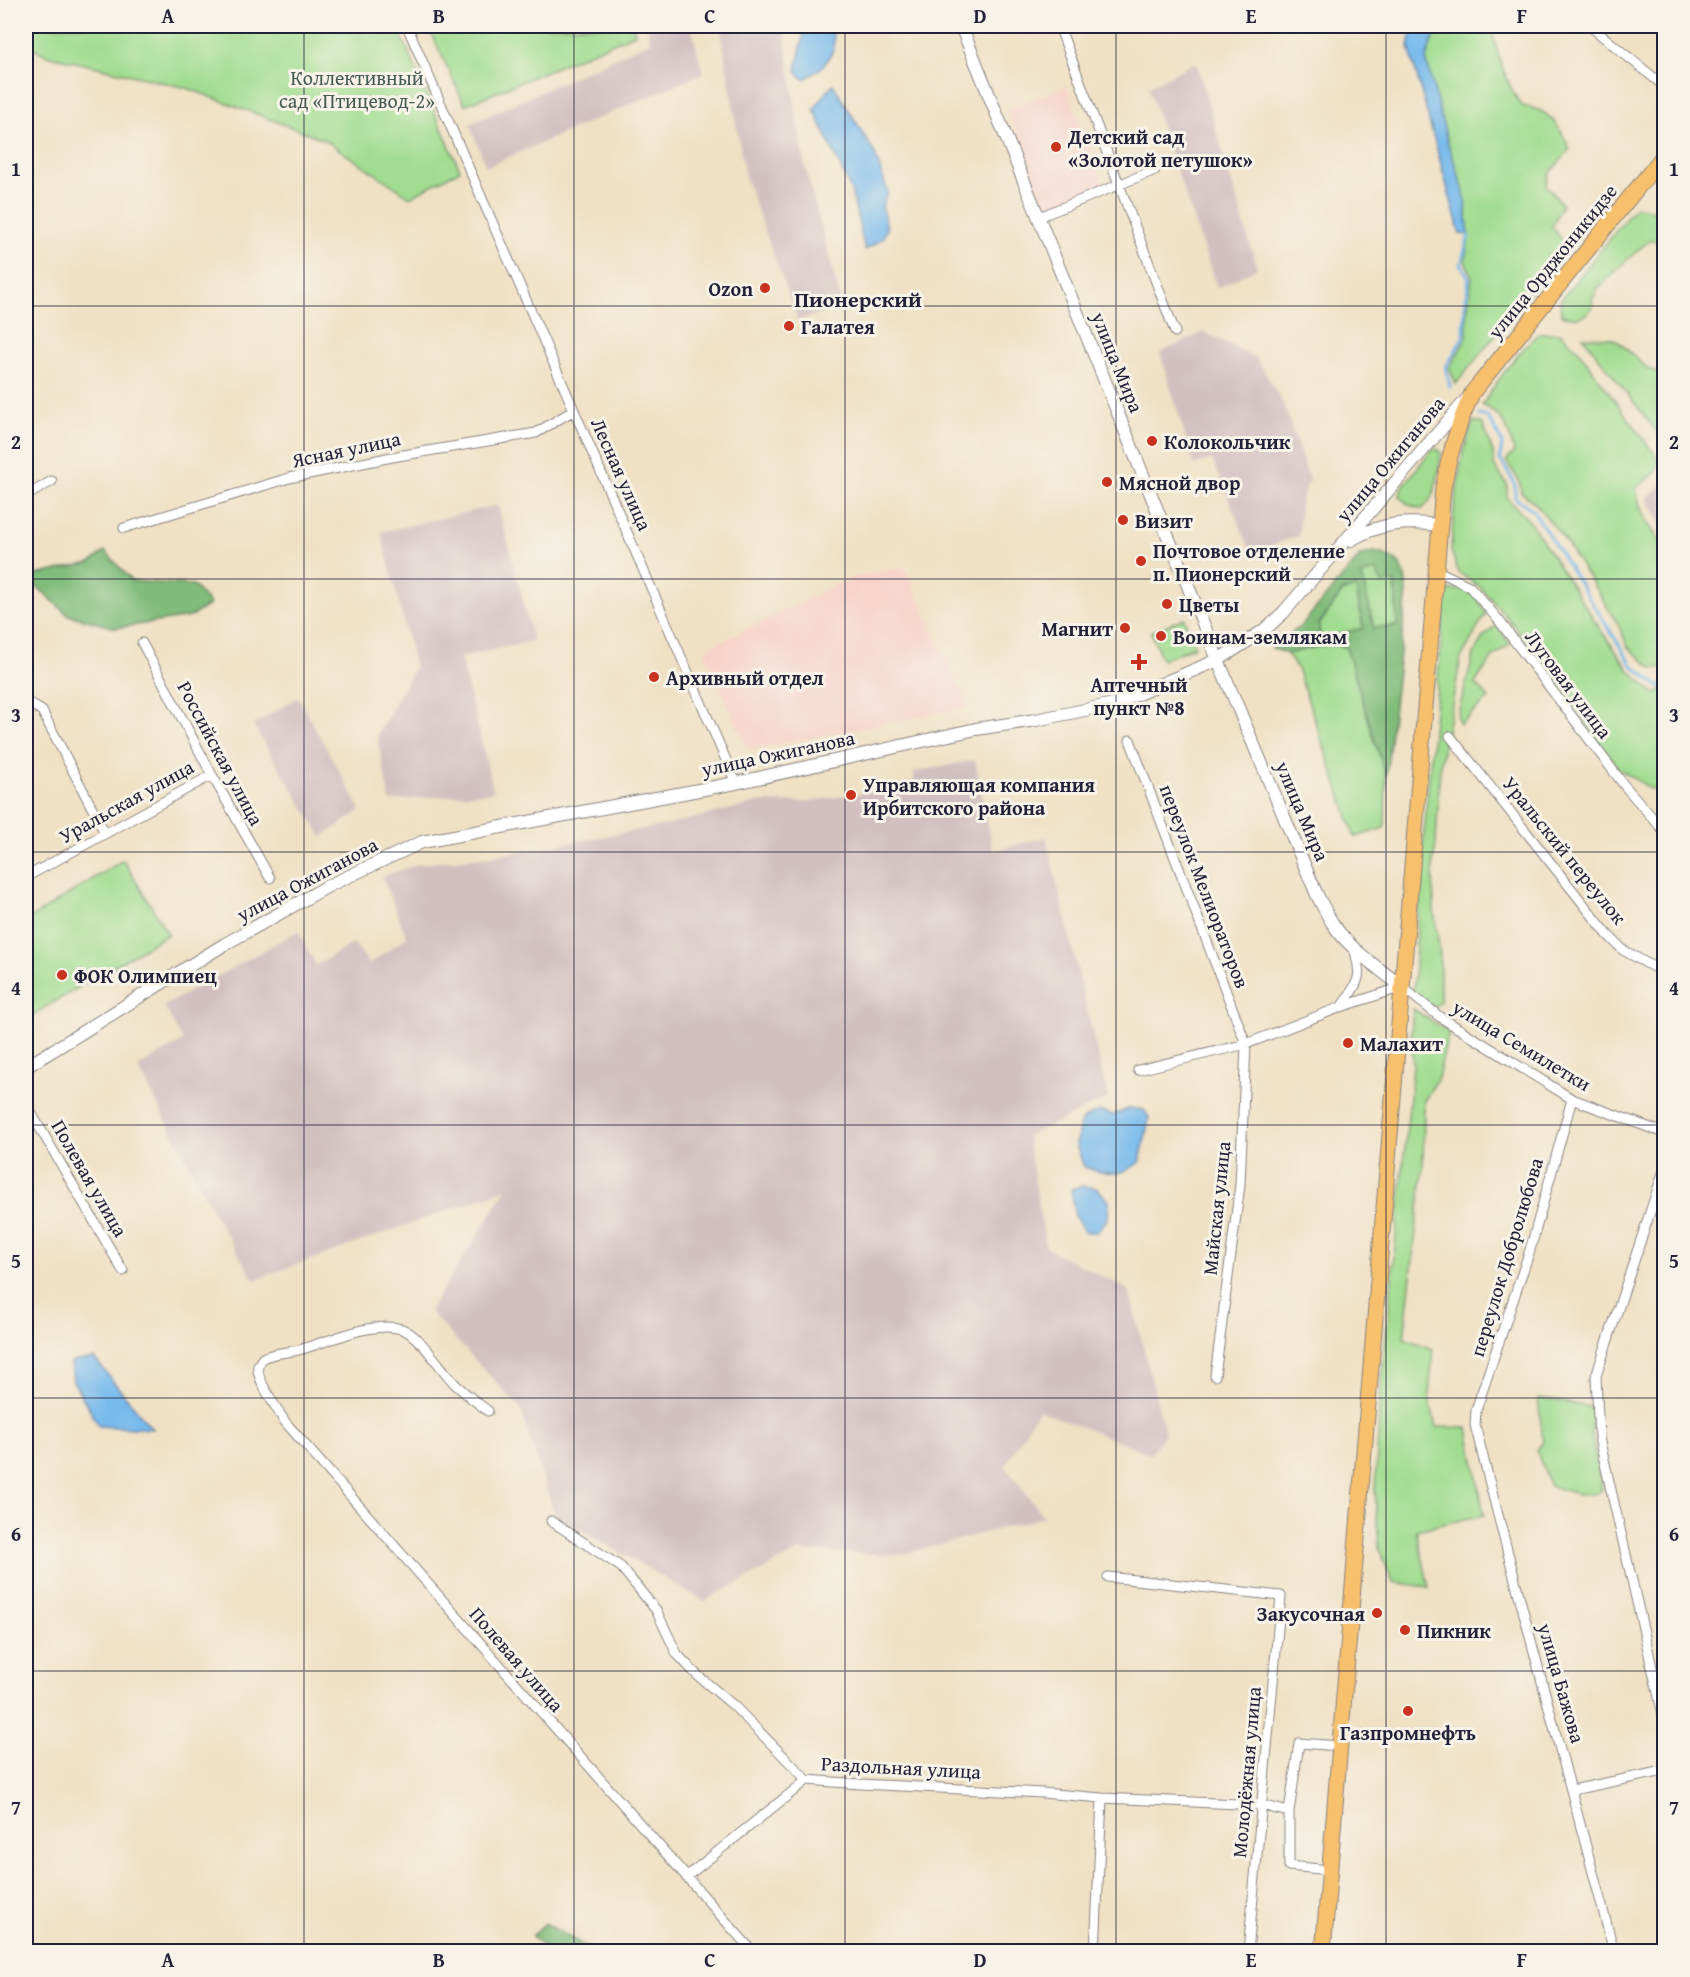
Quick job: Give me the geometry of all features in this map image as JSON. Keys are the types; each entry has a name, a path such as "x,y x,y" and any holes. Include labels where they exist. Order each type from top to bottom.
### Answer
{"main road":[{"name":"улица Орджоникидзе","path":"1323,1952 1436,570 1447,464 1456,432 1472,393 1665,155"}],"street":[{"name":"Лесная улица","path":"407,26 736,783"},
{"name":"улица Мира","path":"961,26 1218,660 1317,895 1333,924 1354,948 1402,987"},
{"path":"1059,26 1175,332"},
{"path":"1590,26 1665,86"},
{"path":"1039,218 1155,170"},
{"name":"улица Ожиганова","path":"26,1067 225,944 330,885 422,842 736,783 976,729 1036,720 1114,704 1218,660 1248,642 1283,613 1472,393"},
{"name":"Ясная улица","path":"124,528 289,478 392,457 536,433 574,410"},
{"path":"26,496 52,481"},
{"path":"1342,545 1364,532 1389,524 1415,522 1440,525"},
{"name":"Луговая улица","path":"1436,570 1469,586 1497,618 1624,785 1665,831"},
{"name":"Российская улица","path":"142,643 270,878"},
{"path":"26,701 42,711 105,833"},
{"name":"Уральский переулок","path":"1450,736 1608,935 1623,950 1665,973"},
{"name":"переулок Мелиораторов","path":"1130,740 1246,1044"},
{"name":"Уральская улица","path":"26,877 212,775"},
{"path":"1341,1007 1357,984 1360,969 1354,948"},
{"path":"1138,1070 1246,1044 1341,1007 1402,987"},
{"name":"улица Семилетки","path":"1402,987 1440,1017 1572,1100 1665,1133"},
{"name":"Майская улица","path":"1215,1376 1240,1185 1246,1044"},
{"name":"переулок Добролюбова","path":"1475,1425 1476,1410 1530,1250 1572,1100"},
{"name":"Полевая улица","path":"26,1104 123,1270"},
{"path":"1665,1170 1596,1376 1599,1438 1665,1719"},
{"name":"Полевая улица","path":"488,1411 455,1384 414,1337 405,1330 391,1326 363,1330 297,1351 262,1359 258,1365 258,1374 286,1423 753,1952"},
{"name":"улица Бажова","path":"1475,1425 1614,1952"},
{"name":"Раздольная улица","path":"551,1521 621,1567 656,1610 677,1654 696,1674 734,1706 807,1780 1261,1805 1289,1812"},
{"name":"Молодёжная улица","path":"1108,1577 1281,1596 1248,1952"},
{"path":"1330,1870 1289,1866 1289,1812 1299,1743 1340,1746"},
{"path":"1572,1790 1665,1771"},
{"path":"686,1877 807,1780"},
{"path":"1095,1952 1102,1798"},
{"path":"1634,1952 1665,1944"}],"shaded area":[{"path":"647,26 691,26 703,73 486,167 470,124 650,42"},
{"path":"720,26 783,26 804,162 842,305 798,321 745,177"},
{"path":"1196,62 1257,268 1217,288 1148,87"},
{"name":"Детский сад «Золотой петушок»","path":"1066,86 1104,186 1045,208 1007,109"},
{"path":"1204,332 1256,358 1283,403 1309,479 1300,503 1299,536 1251,552 1212,459 1194,465 1160,353"},
{"path":"1664,483 1664,529 1647,498"},
{"path":"498,505 533,641 460,657 494,792 390,801 377,736 415,667 381,532"},
{"path":"904,567 968,707 748,750 704,650 850,578"},
{"path":"298,697 361,810 322,837 253,725"},
{"path":"975,760 993,851 1046,837 1108,1098 1027,1136 1046,1248 1129,1290 1165,1433 1151,1454 1038,1410 1005,1466 1044,1517 900,1555 799,1551 704,1601 555,1515 520,1408 429,1311 507,1189 254,1280 216,1217 138,1067 183,1041 164,1006 298,931 316,965 354,943 369,964 407,937 382,877 415,865 506,854 667,825 760,802 805,802 862,793 914,781 914,772"}],"green space":[{"name":"Коллективный сад «Птицевод-2»","path":"26,26 397,26 460,170 410,197 323,139 187,88 46,55 26,44"},
{"path":"428,26 633,26 635,34 465,105"},
{"path":"1442,26 1491,26 1502,68 1516,97 1522,106 1547,115 1562,133 1570,149 1549,174 1546,185 1562,204 1552,227 1567,246 1456,384 1449,368 1467,337 1467,313 1472,277 1465,261 1469,235 1464,192 1448,144 1426,59 1432,40"},
{"path":"1636,206 1659,212 1664,216 1664,247 1660,241 1649,241 1629,258 1598,288 1592,300 1593,306 1587,314 1575,317 1561,315 1560,301"},
{"path":"1539,333 1560,333 1578,350 1659,460 1656,472 1636,488 1646,519 1664,545 1664,668 1652,668 1628,647 1617,622 1564,539 1536,504 1521,492 1520,482 1506,461 1514,452 1507,430 1496,413 1482,405 1508,367"},
{"path":"1583,337 1613,339 1644,366 1657,372 1664,371 1664,400 1659,404 1664,412 1664,441"},
{"path":"1473,421 1483,424 1493,453 1494,466 1507,484 1507,498 1531,523 1629,670 1655,694 1664,688 1664,787 1651,789 1619,769 1510,621 1479,586 1459,573 1451,551 1454,508 1462,457"},
{"path":"1432,449 1437,449 1441,453 1438,476 1431,498 1422,509 1405,501 1400,496 1401,489"},
{"path":"105,551 132,581 193,585 210,604 190,617 116,628 68,615 27,577 90,563"},
{"path":"1374,552 1396,560 1403,570 1406,583 1407,592 1386,777 1346,647 1329,644 1287,654 1272,648 1301,626 1360,556","holes":["1376,570 1382,584 1395,582 1397,626 1374,628 1362,575","1356,587 1363,628 1320,639 1319,624 1343,591"]},
{"path":"1376,569 1395,582 1398,626 1374,628 1361,574"},
{"path":"1356,587 1363,628 1320,640 1319,625 1343,591"},
{"path":"1464,589 1478,599 1486,613 1461,658 1440,766 1433,862 1434,910 1440,955 1440,1002 1434,1007 1413,995 1422,856 1445,597 1450,590"},
{"path":"1184,618 1195,646 1162,660 1151,632"},
{"path":"1497,625 1510,644 1493,657 1475,683 1489,698 1460,724 1457,717 1474,654 1483,637"},
{"path":"1329,644 1346,647 1386,777 1385,828 1355,837 1297,668 1287,654"},
{"name":"ФОК Олимпиец","path":"123,860 168,934 26,1019 26,921"},
{"path":"1413,1009 1449,1032 1438,1078 1424,1101 1423,1169 1404,1338 1433,1349 1429,1396 1436,1427 1468,1428 1484,1515 1416,1530 1429,1587 1393,1582 1379,1549 1375,1489 1380,1398 1413,1066 1411,1035"},
{"path":"1538,1398 1592,1407 1592,1437 1602,1489 1598,1493 1577,1494 1550,1486 1536,1450 1543,1442"},
{"path":"545,1923 593,1951 548,1951 532,1936"}],"water":[{"path":"805,26 830,26 834,43 825,64 804,79 796,72"},
{"path":"1416,26 1442,26 1432,40 1426,59 1448,144 1464,192 1469,235 1460,234 1409,47 1412,30"},
{"path":"833,84 874,152 888,192 882,206 887,229 882,239 865,250 851,190 814,109"},
{"path":"1130,1108 1144,1110 1149,1118 1140,1162 1126,1171 1113,1174 1084,1167 1076,1145 1080,1124 1086,1117 1099,1111 1113,1115"},
{"path":"1082,1186 1097,1188 1109,1201 1108,1218 1097,1232 1085,1232 1075,1217 1071,1189"},
{"path":"94,1358 152,1429 99,1426 73,1381 71,1362"}],"waterway":[{"path":"1450,387 1446,367 1464,336 1469,278 1461,264 1469,235"},
{"path":"1479,415 1488,417 1502,442 1500,459 1515,484 1515,498 1532,509 1632,665 1659,687 1664,684"}],"place":[{"name":"Детский сад «Золотой петушок»","path":"1056,147"},
{"name":"Ozon","path":"765,288"},
{"name":"Галатея","path":"789,326"},
{"name":"Колокольчик","path":"1152,441"},
{"name":"Мясной двор","path":"1107,482"},
{"name":"Визит","path":"1123,520"},
{"name":"Почтовое отделение п. Пионерский","path":"1141,561"},
{"name":"Цветы","path":"1167,604"},
{"name":"Магнит","path":"1125,628"},
{"name":"Воинам-землякам","path":"1161,636"},
{"name":"Аптечный пункт №8","path":"1139,662"},
{"name":"Архивный отдел","path":"654,677"},
{"name":"Управляющая компания Ирбитского района","path":"851,795"},
{"name":"ФОК Олимпиец","path":"62,975"},
{"name":"Малахит","path":"1348,1043"},
{"name":"Закусочная","path":"1377,1613"},
{"name":"Пикник","path":"1405,1630"},
{"name":"Газпромнефть","path":"1408,1711"}],"district":[{"name":"Пионерский","path":"858,299"}]}
